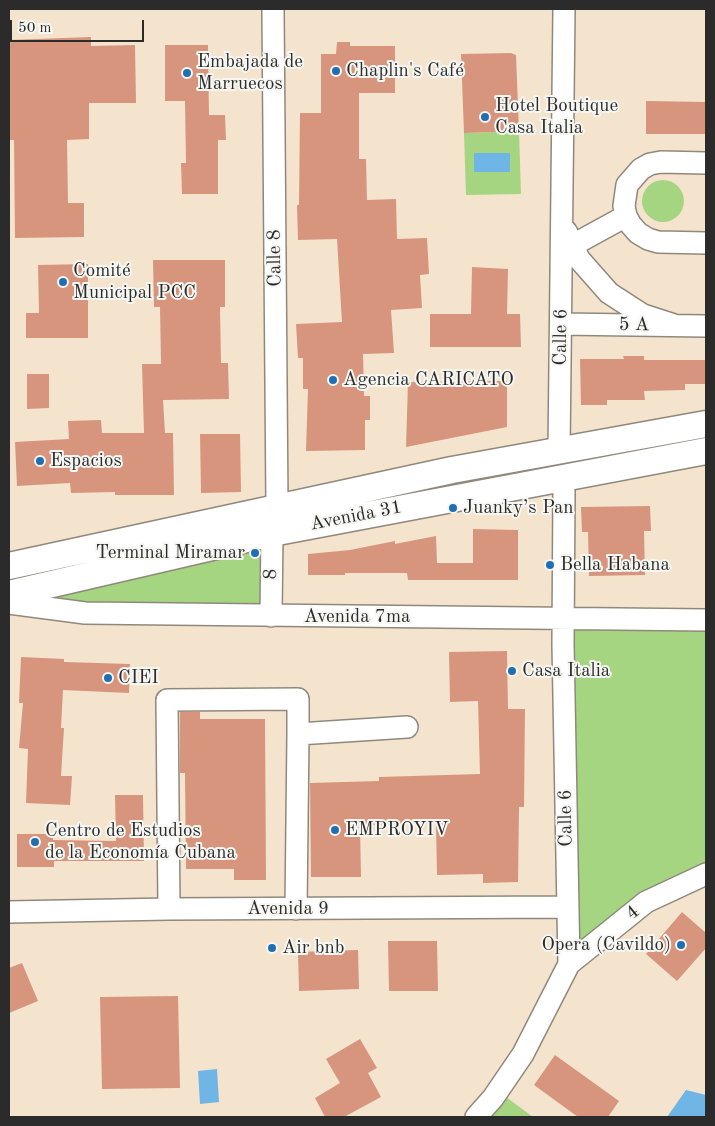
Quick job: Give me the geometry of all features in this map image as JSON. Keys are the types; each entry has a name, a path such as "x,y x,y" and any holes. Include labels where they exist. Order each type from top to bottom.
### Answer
{"main road":[{"name":"Avenida 31","path":"9,566 452,470 706,424"},
{"name":"Avenida 31","path":"9,594 272,532 706,451"},
{"path":"382,512 564,491 706,464"}],"street":[{"name":"Calle 8","path":"273,9 277,507"},
{"name":"Calle 6","path":"560,451 564,9"},
{"path":"706,163 661,162 650,164 641,169 627,185 624,206 626,216 638,233 648,239 658,242 706,243"},
{"path":"572,245 626,216"},
{"name":"Calle 6","path":"563,223 579,259 609,293 643,315 674,326"},
{"name":"5 A","path":"561,324 706,326"},
{"name":"Calle 6","path":"476,1117 493,1098 523,1054 569,964 563,618 564,491"},
{"name":"8","path":"270,616 272,532"},
{"name":"Avenida 7ma","path":"9,603 86,613 706,620"},
{"path":"169,909 167,700 298,699 296,909"},
{"path":"298,734 407,727"},
{"name":"4","path":"569,964 646,902 706,874"},
{"name":"Avenida 9","path":"9,912 169,909 567,907"}],"green space":[{"path":"519,131 521,194 466,195 464,133"},
{"path":"663,180 678,186 684,201 678,216 663,222 648,216 642,201 648,186"},
{"path":"706,436 706,440 9,584 9,576 453,482"},
{"path":"272,533 271,616 9,603"},
{"path":"563,618 706,620 706,874 569,964"},
{"path":"498,1091 533,1117 475,1117"}],"water":[{"path":"474,153 510,153 510,172 474,172"},
{"path":"217,1069 219,1102 200,1104 198,1071"},
{"path":"686,1090 706,1095 706,1117 667,1117"}],"building":[{"path":"91,37 91,46 135,45 136,103 89,103 89,139 67,140 68,203 84,203 84,237 15,238 14,140 9,140 9,40"},
{"path":"337,42 350,42 350,46 395,46 395,93 359,93 359,159 366,159 367,200 396,199 397,239 427,238 429,274 420,275 422,308 391,310 394,353 363,354 364,396 370,396 370,420 365,420 365,450 306,451 308,389 303,389 303,358 298,358 296,324 342,322 337,239 298,240 297,205 299,205 300,113 321,113 321,54 336,54"},
{"path":"165,45 208,45 209,115 225,115 226,140 218,140 218,194 182,194 181,163 186,163 185,101 165,101"},
{"path":"511,53 516,55 519,131 464,133 461,54"},
{"path":"646,101 706,102 706,134 646,134"},
{"path":"153,260 225,260 225,307 220,307 221,363 228,363 229,399 163,400 165,433 173,433 174,495 115,495 115,492 71,493 70,483 17,486 15,442 69,439 68,421 101,420 102,433 144,433 142,364 161,364 160,307 154,307"},
{"path":"88,264 88,338 26,338 26,313 39,313 38,265"},
{"path":"472,267 508,269 507,314 520,314 521,347 430,347 430,314 471,314"},
{"path":"623,356 644,356 644,360 706,360 706,384 685,384 685,390 644,391 645,400 607,400 607,405 581,405 580,359 624,359"},
{"path":"27,374 49,374 49,408 27,409"},
{"path":"507,381 507,427 406,447 408,382"},
{"path":"200,434 240,434 241,492 201,493"},
{"path":"650,506 651,531 644,531 645,575 589,576 588,532 582,532 581,507"},
{"path":"473,529 518,530 518,580 408,580 407,573 308,575 308,554 350,550 395,541 395,544 436,536 437,563 473,563"},
{"path":"507,651 508,709 525,709 524,807 519,807 518,882 483,883 483,874 437,875 436,823 360,825 361,877 311,877 310,783 379,781 379,777 480,774 478,701 450,702 449,652"},
{"path":"21,657 64,659 64,662 130,664 129,693 63,690 61,728 64,728 61,776 72,776 70,805 26,803 28,749 19,748 23,703 19,703"},
{"path":"180,712 200,712 200,719 265,719 266,880 234,880 234,869 186,869 185,773 180,773"},
{"path":"115,795 143,795 144,861 54,861 54,867 17,867 17,834 53,834 53,840 116,841"},
{"path":"682,912 706,933 706,948 677,981 646,954"},
{"path":"388,941 437,941 438,991 389,991"},
{"path":"358,950 359,989 299,991 298,952"},
{"path":"22,963 38,1001 9,1013 9,968"},
{"path":"178,996 180,1088 102,1089 100,997"},
{"path":"360,1039 377,1068 368,1073 381,1097 344,1117 325,1117 315,1098 340,1083 326,1059"},
{"path":"555,1055 619,1101 608,1117 578,1117 534,1085"}],"place":[{"name":"Chaplin's Café","path":"336,71"},
{"name":"Embajada de Marruecos","path":"187,73"},
{"name":"Hotel Boutique Casa Italia","path":"485,117"},
{"name":"Comité Municipal PCC","path":"63,282"},
{"name":"Agencia CARICATO","path":"333,380"},
{"name":"Espacios","path":"40,461"},
{"name":"Juanky’s Pan","path":"453,508"},
{"name":"Terminal Miramar","path":"255,553"},
{"name":"Bella Habana","path":"550,565"},
{"name":"Casa Italia","path":"512,671"},
{"name":"CIEI","path":"108,678"},
{"name":"EMPROYIV","path":"335,830"},
{"name":"Centro de Estudios de la Economía Cubana","path":"35,842"},
{"name":"Opera (Cavildo)","path":"681,945"},
{"name":"Air bnb","path":"272,948"}]}
